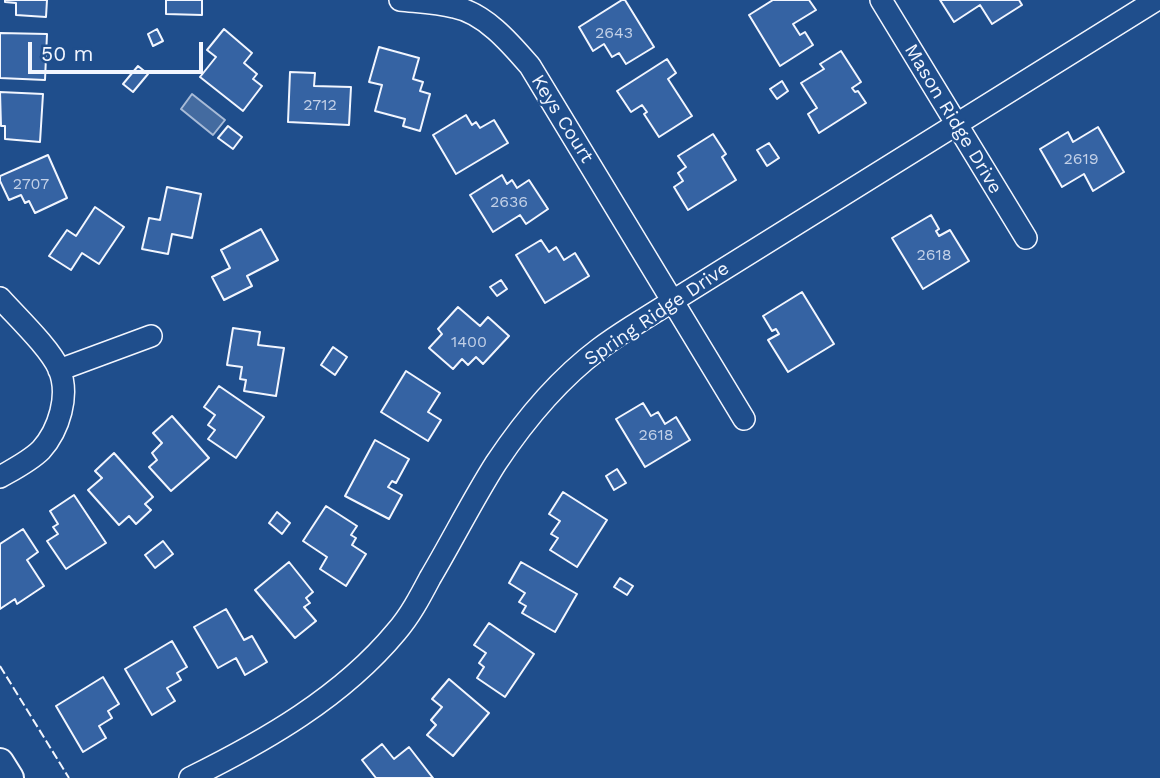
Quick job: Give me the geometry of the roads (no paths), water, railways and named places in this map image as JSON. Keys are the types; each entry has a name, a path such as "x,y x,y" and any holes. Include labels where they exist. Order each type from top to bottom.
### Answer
{"street":[{"name":"Keys Court","path":"400,0 467,10 507,38 530,66 744,419"},
{"name":"Mason Ridge Drive","path":"881,0 1026,238"},
{"name":"Spring Ridge Drive","path":"190,778 279,730 338,690 364,668 414,608 496,464 527,421 572,372 599,349 1156,0"},
{"path":"0,298 49,353 60,370 64,392 55,430 41,450 0,477"},
{"path":"60,370 151,336"},
{"path":"0,762 10,778"}],"water":[{"path":"192,94 225,120 213,135 181,109"}]}
